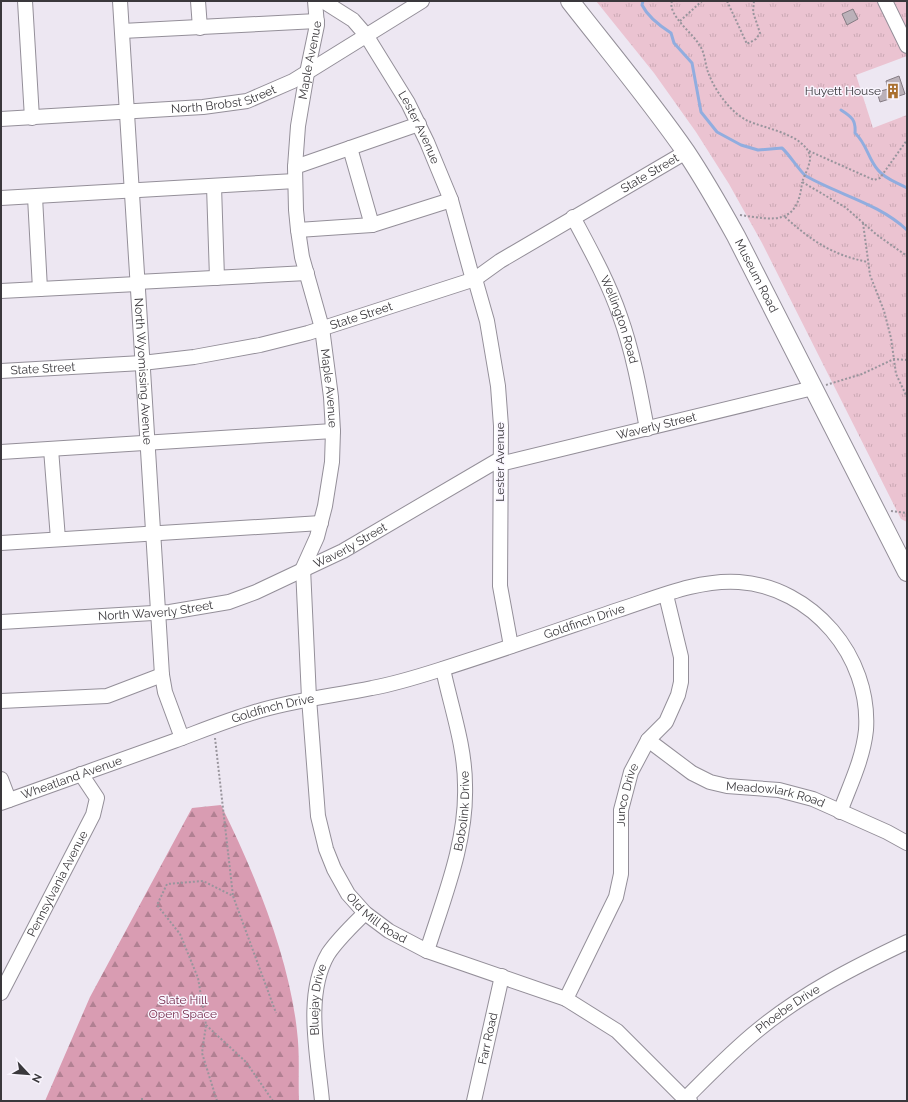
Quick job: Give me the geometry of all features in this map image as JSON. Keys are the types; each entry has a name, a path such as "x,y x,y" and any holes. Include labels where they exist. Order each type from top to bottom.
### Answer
{"main road":[{"name":"Museum Road","path":"570,1 646,97 686,152 722,212 814,388 907,572"}],"street":[{"path":"25,1 32,118"},
{"name":"North Wyomissing Avenue","path":"120,1 162,675 166,692 182,738"},
{"path":"198,1 200,28"},
{"name":"Maple Avenue","path":"303,568 317,538 321,523 330,477 333,431 331,397 322,328 307,273 298,230 294,182 298,132 317,21 315,1"},
{"name":"Lester Avenue","path":"323,1 353,20 366,35 419,124 451,200 487,321 498,386 501,426 500,586 511,646"},
{"name":"North Brobst Street","path":"1,119 203,107 247,101 307,73 422,1"},
{"path":"885,1 907,46"},
{"path":"122,31 317,21"},
{"path":"295,167 419,124"},
{"path":"350,148 372,225"},
{"name":"State Street","path":"1,371 142,363 226,352 322,328 474,280 500,261 686,152"},
{"path":"1,198 294,182"},
{"path":"214,186 217,278"},
{"path":"35,197 40,289"},
{"path":"298,230 372,225 451,200"},
{"name":"Wellington Road","path":"573,217 599,266 620,316 633,361 647,429"},
{"path":"1,291 307,273"},
{"name":"Waverly Street","path":"303,568 343,551 500,462 647,429 814,388"},
{"path":"1,452 333,431"},
{"path":"51,449 58,539"},
{"path":"1,543 321,523"},
{"name":"North Waverly Street","path":"1,622 157,613 197,609 229,602 270,586 303,568"},
{"name":"Old Mill Road","path":"303,568 309,698 318,816 326,849 348,894 365,913 389,931 427,951 566,999 617,1031 687,1100"},
{"name":"Goldfinch Drive","path":"142,752 255,712 309,698 379,687 443,669 666,595 712,583 736,582 761,586 785,594 805,605 834,633 848,653 861,682 866,717 862,751 840,812"},
{"name":"Junco Drive","path":"566,999 616,897 621,874 620,822 623,797 631,772 648,740 666,722 676,702 681,682 681,657 666,595"},
{"name":"Bobolink Drive","path":"427,951 457,853 464,818 465,800 463,758 443,669"},
{"path":"1,701 107,696 162,675"},
{"name":"Meadowlark Road","path":"648,740 692,773 710,782 727,786 756,787 790,792 813,799 877,828 907,844"},
{"name":"Wheatland Avenue","path":"5,801 142,752"},
{"name":"Pennsylvania Avenue","path":"1,991 93,815 97,798 81,774"},
{"path":"1,779 5,801"},
{"name":"Bluejay Drive","path":"322,1101 314,1009 317,980 324,963 334,946 365,913"},
{"name":"Phoebe Drive","path":"687,1100 744,1042 796,1002 853,967 907,942"},
{"name":"Farr Road","path":"474,1101 502,976"}],"path":[{"path":"672,1 673,13 700,46 709,74 723,99 733,111 748,121 782,132 797,141 809,151 874,180 880,178 885,172 907,140"},
{"path":"680,21 702,1"},
{"path":"727,1 747,44 756,39 760,33 753,12 754,1"},
{"path":"722,212 775,220 785,217 791,211 799,198 802,181 811,158 809,151"},
{"path":"802,181 845,207 877,236 907,256"},
{"path":"785,217 820,244 845,258 868,262"},
{"path":"862,222 870,275 884,311 896,374 907,397"},
{"path":"814,388 862,374 894,359 907,360"},
{"path":"213,727 233,896 276,1013"},
{"path":"218,1101 202,1052 206,1026 198,978 180,934 157,905 167,884 203,881 233,896"},
{"path":"206,1026 246,1062 273,1101"}],"green space":[{"path":"596,1 907,1 907,56 856,75 873,128 907,115 907,522 901,519 762,243 729,184 696,132 654,73"},
{"name":"Slate Hill Open Space","path":"221,805 246,858 257,886 278,944 286,973 293,1003 298,1040 299,1101 45,1101 90,997 192,808"}],"building":[{"path":"853,9 858,19 847,25 842,14"},
{"name":"Huyett House","path":"899,76 905,94 880,102 877,92 888,89 886,81"}],"waterway":[{"path":"643,1 642,5 651,17 671,33 674,43 692,63 701,112 717,132 741,145 758,150 782,148 806,176 871,206 884,213 907,230"},
{"path":"841,110 854,122 855,133 859,137 878,170 888,179 907,188"}],"place":[{"name":"Huyett House","path":"893,91"}]}
